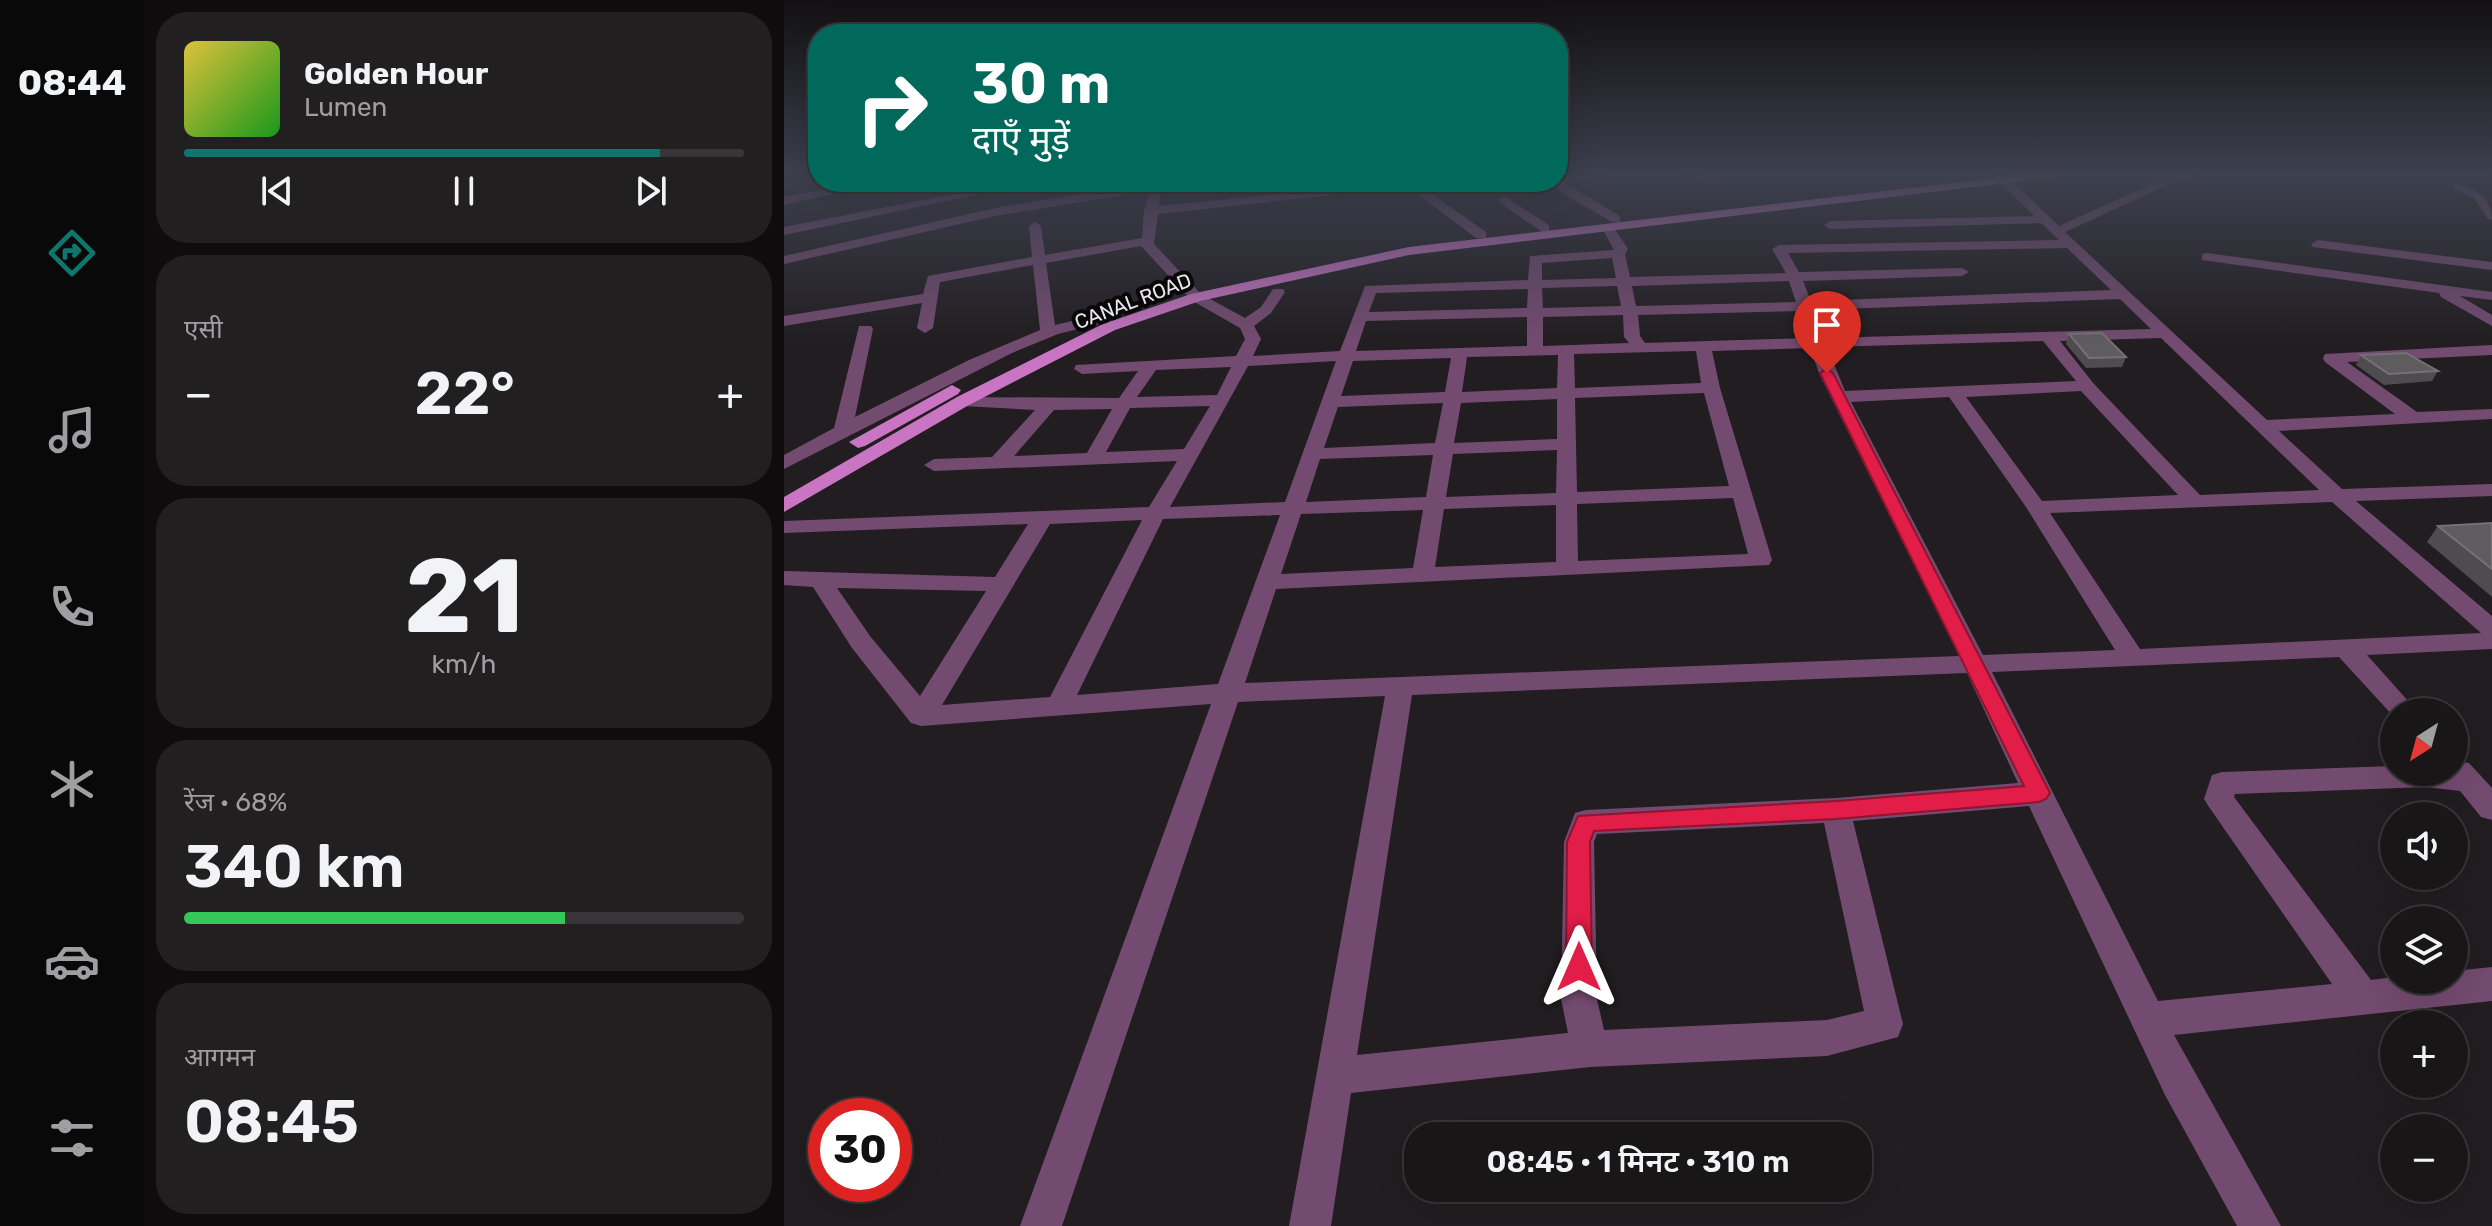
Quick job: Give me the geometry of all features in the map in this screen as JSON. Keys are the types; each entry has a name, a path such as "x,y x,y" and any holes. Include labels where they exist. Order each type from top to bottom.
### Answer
{"main road":[{"name":"CANAL ROAD","path":"846,440 1102,319 1299,262 1516,231"},
{"name":"CANAL ROAD","path":"784,506 963,401 1109,327 1192,293 1409,251 1558,231"}],"street":[{"path":"784,260 911,231"},
{"path":"1036,231 1048,331"},
{"path":"1059,705 1156,513 1222,400 1253,339 1246,325 1192,293 1147,245 1148,231"},
{"path":"1476,231 1481,235"},
{"path":"1615,231 1621,249 1618,254 1627,310 1633,326 1632,337 1642,349"},
{"path":"2058,231 2340,497 2492,629"},
{"path":"925,328 933,279 1147,241"},
{"path":"2071,244 1779,249 1795,277 1820,344 1827,373 1975,663 2178,1082 2260,1226"},
{"path":"2318,244 2492,266"},
{"path":"1535,351 1534,263 1538,258 1618,254"},
{"path":"2207,257 2492,296"},
{"path":"1041,1226 1370,289 1962,272"},
{"path":"2438,289 2492,321"},
{"path":"1246,325 1266,310 1278,292"},
{"path":"1360,317 1806,306 2124,294"},
{"path":"784,321 930,297"},
{"path":"785,462 846,440 934,384 1048,331 1102,319"},
{"path":"846,440 865,329"},
{"path":"1082,369 1346,356 2165,333"},
{"path":"2048,337 2083,378 2086,386 2196,502"},
{"path":"1267,582 1761,560 1711,388 1703,347"},
{"path":"1566,350 1567,568"},
{"path":"2411,417 2331,358 2492,350"},
{"path":"1423,574 1460,353"},
{"path":"1093,459 1123,404 1151,365"},
{"path":"1839,397 2086,386"},
{"path":"1330,402 1711,388"},
{"path":"1954,392 2036,507 2133,658"},
{"path":"963,401 1049,405 1222,400"},
{"path":"997,463 1049,405"},
{"path":"2264,426 2492,414"},
{"path":"1312,454 1565,444"},
{"path":"934,465 1189,455"},
{"path":"2036,507 2492,490"},
{"path":"784,527 1742,492"},
{"path":"921,716 1043,517"},
{"path":"784,578 1002,584"},
{"path":"820,580 861,642 921,716"},
{"path":"921,716 1228,693 2492,641"},
{"path":"2345,648 2392,698"},
{"path":"1310,1226 1400,686"},
{"path":"2363,998 2219,799 2222,783 2380,778"},
{"path":"2468,781 2492,808"},
{"path":"1590,1049 1579,999 1579,842 1586,822 1836,810 2039,793"},
{"path":"1333,1076 1590,1049 1827,1038 1885,1024 1836,810"},
{"path":"2148,1020 2492,984"}],"building":[{"path":"2102,333 2126,357 2089,358 2069,334"},
{"path":"2406,353 2438,371 2389,374 2361,355"},
{"path":"2492,523 2492,569 2438,526"}],"route":[{"path":"1579,967 1579,842 1586,822 1836,810 2039,793 1827,373"}]}
